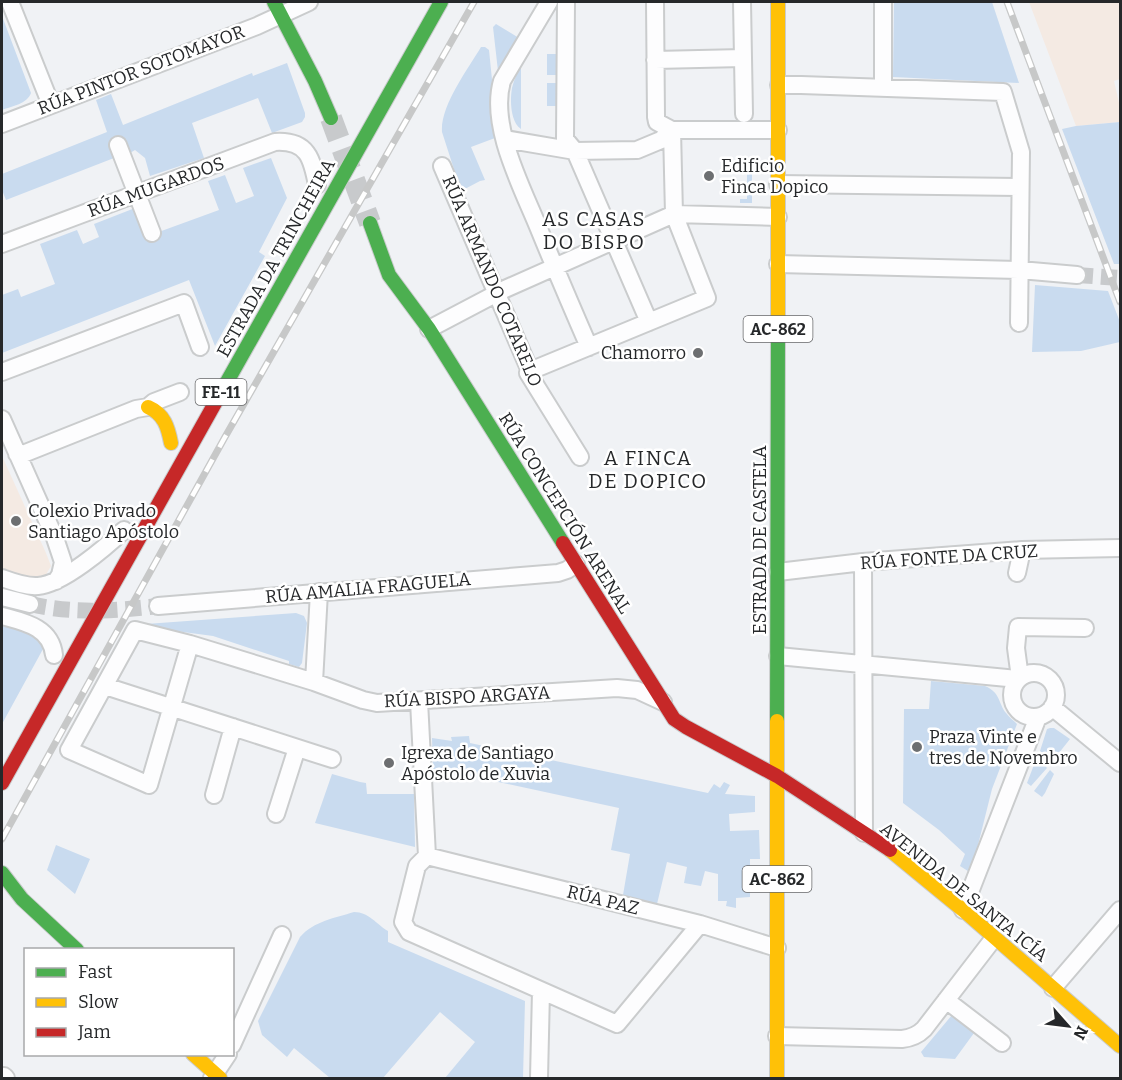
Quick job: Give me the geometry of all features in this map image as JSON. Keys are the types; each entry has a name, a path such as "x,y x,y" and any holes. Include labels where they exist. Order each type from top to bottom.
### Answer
{"main road":[{"name":"ESTRADA DA TRINCHEIRA","path":"2,783 441,2"},
{"name":"ESTRADA DE CASTELA","path":"777,1078 778,2"},
{"path":"277,8 315,81 331,118"},
{"name":"ESTRADA DA TRINCHEIRA","path":"314,191 329,165"},
{"name":"RÚA CONCEPCIÓN ARENAL","path":"370,223 390,275 429,329 674,719 777,776"},
{"name":"FE-11","path":"148,407 160,413 164,418 168,428 169,448 183,422"},
{"path":"106,561 126,525"},
{"path":"52,660 66,634"},
{"name":"AVENIDA DE SANTA ICÍA","path":"777,776 886,847 963,910 1120,1046"},
{"path":"2,873 22,899 75,948"},
{"path":"195,1056 216,1077"}],"street":[{"path":"10,2 51,105"},
{"name":"RÚA PINTOR SOTOMAYOR","path":"2,124 256,26 277,8 309,2"},
{"path":"549,2 502,81 498,105 507,151 589,347"},
{"path":"566,2 565,139 575,151 649,322"},
{"path":"530,371 707,298 674,214 665,126 656,117 655,2"},
{"path":"742,2 744,114"},
{"path":"883,2 883,88"},
{"path":"655,60 743,58"},
{"path":"778,85 1003,92 1020,152 1019,323"},
{"path":"504,139 575,151 637,150 661,140 665,126"},
{"path":"665,126 778,130"},
{"name":"RÚA MUGARDOS","path":"2,244 275,142 290,143 309,155 312,163 314,191"},
{"path":"118,145 152,233"},
{"name":"RÚA ARMANDO COTARELO","path":"442,166 530,371 528,373 580,458"},
{"path":"778,184 1020,187"},
{"path":"429,329 497,293 674,214 778,217"},
{"path":"778,264 1020,270 1077,274"},
{"path":"2,372 184,303 200,347"},
{"path":"17,454 24,454 136,409 148,407 154,402 180,392"},
{"path":"2,419 55,538 63,562 56,581"},
{"path":"2,579 33,586 56,581 114,539 126,525"},
{"name":"RÚA FONTE DA CRUZ","path":"778,572 863,562 1022,550 1120,548"},
{"path":"1017,573 1022,550"},
{"path":"863,562 864,832"},
{"name":"RÚA AMALIA FRAGUELA","path":"158,606 558,573 576,564"},
{"path":"314,682 319,592"},
{"path":"2,597 30,604"},
{"path":"2,616 31,624 40,629 48,637 53,648 52,660"},
{"path":"1019,679 1016,648 1018,627 1085,628"},
{"name":"RÚA BISPO ARGAYA","path":"105,686 135,630 190,644 314,682 370,702 617,688 637,690 663,702"},
{"path":"190,644 172,707 149,785 69,750 105,686 172,707 332,759"},
{"path":"778,656 1019,679"},
{"path":"629,688 635,673 642,670"},
{"path":"963,910 1045,712 1055,701 1054,687 1046,677 1040,674 1026,674 1014,684 1013,704 1017,710 1031,717 1045,712"},
{"path":"984,676 1012,696"},
{"path":"419,701 427,856 417,866 403,922 409,932 617,1024 700,924"},
{"path":"1045,712 1120,763"},
{"path":"214,795 233,727"},
{"path":"276,814 297,748"},
{"name":"RÚA PAZ","path":"427,856 700,924 777,948"},
{"path":"1053,988 1120,910"},
{"path":"234,1041 282,935"},
{"path":"777,1036 910,1039 924,1029 994,938"},
{"path":"539,1078 541,991"},
{"path":"946,1000 1002,1043"},
{"path":"216,1077 227,1056"}],"shaded area":[{"path":"894,2 992,2 1019,83 893,77"},
{"path":"1029,2 1120,2 1120,79 1114,81 1120,107 1120,122 1076,126"},
{"path":"2,16 31,93 23,102 2,110"},
{"path":"496,24 519,38 498,71 493,27"},
{"path":"481,47 489,50 497,129 494,130 495,138 471,147 485,180 461,191 442,132 443,122 450,99"},
{"path":"547,54 561,54 561,75 547,75"},
{"path":"287,63 305,113 302,122 272,133 258,98 192,123 204,158 150,176 145,158 135,150 130,153 127,149 114,158 6,200 2,190 2,174 107,132 96,100 111,94 123,125 252,73 253,76"},
{"path":"521,65 521,129 517,126 513,116 511,98 513,85"},
{"path":"547,83 561,83 561,106 547,106"},
{"path":"1120,122 1120,264 1114,264 1062,129"},
{"path":"271,158 287,198 259,252 265,256 215,346 189,280 2,353 2,295 18,289 21,297 55,284 40,244 77,230 83,244 99,237 94,224 135,208 145,237 219,210 208,181 225,175 236,203 254,196 243,168"},
{"path":"747,166 752,167 752,203 740,203 740,199 747,199"},
{"path":"1035,285 1108,291 1120,322 1120,342 1081,351 1032,352"},
{"name":"Colexio Privado Santiago Apóstolo","path":"2,456 51,566 44,578 30,582 2,573"},
{"path":"296,613 304,616 307,623 302,663 299,667 289,664 289,661 213,636 146,627 146,624"},
{"path":"2,624 37,635 43,642 43,649 2,724"},
{"name":"Praza Vinte e tres de Novembro","path":"931,681 985,686 994,692 1003,709 1017,724 992,789 971,873 960,866 965,854 939,830 903,803 904,709 929,709"},
{"path":"1054,728 1070,739 1051,763 1040,751 1047,729"},
{"path":"469,736 470,743 708,793 714,784 720,788 724,782 730,785 725,794 755,796 755,812 729,814 730,831 759,830 760,859 750,859 750,897 736,898 736,908 726,906 727,901 718,901 718,874 705,871 701,886 684,883 687,867 667,862 657,904 623,895 630,854 611,850 619,808 433,769 432,738 452,741 451,737"},
{"path":"1037,757 1047,768 1031,786 1027,783"},
{"path":"1050,770 1054,774 1042,797 1034,791"},
{"path":"332,774 366,783 367,794 414,794 415,847 315,823"},
{"path":"56,845 90,859 75,894 47,870"},
{"path":"354,912 368,916 388,931 388,942 525,1001 523,1078 445,1078 475,1042 440,1012 383,1078 330,1078 294,1048 287,1057 262,1035 258,1021 300,937 318,924"},
{"path":"952,1015 974,1033 955,1059 924,1057 921,1052"}],"tunnel":[{"path":"331,118 370,223"},
{"path":"1077,275 1120,278"},
{"path":"30,604 94,611 158,606"}],"railway":[{"path":"2,839 225,437 474,2"},
{"path":"1007,2 1120,302"}],"traffic: fast":[{"path":"274,2 315,81 331,118"},
{"path":"219,396 441,2"},
{"path":"370,223 389,275 429,329 563,543"},
{"path":"777,721 778,333"},
{"path":"2,873 22,899 75,948"}],"traffic: slow":[{"path":"778,2 778,333"},
{"path":"148,407 158,413 164,422 171,443"},
{"path":"777,721 777,1078"},
{"path":"890,850 1120,1046"},
{"path":"195,1056 220,1078"}],"traffic: jam":[{"path":"2,783 219,396"},
{"path":"563,543 674,719 777,776 890,850"}],"place":[{"name":"Edificio Finca Dopico","path":"709,176"},
{"name":"Chamorro","path":"698,353"},
{"name":"Colexio Privado Santiago Apóstolo","path":"16,521"},
{"name":"Praza Vinte e tres de Novembro","path":"917,747"},
{"name":"Igrexa de Santiago Apóstolo de Xuvia","path":"389,763"}],"district":[{"name":"AS CASAS DO BISPO","path":"594,230"},
{"name":"A FINCA DE DOPICO","path":"648,470"}]}
